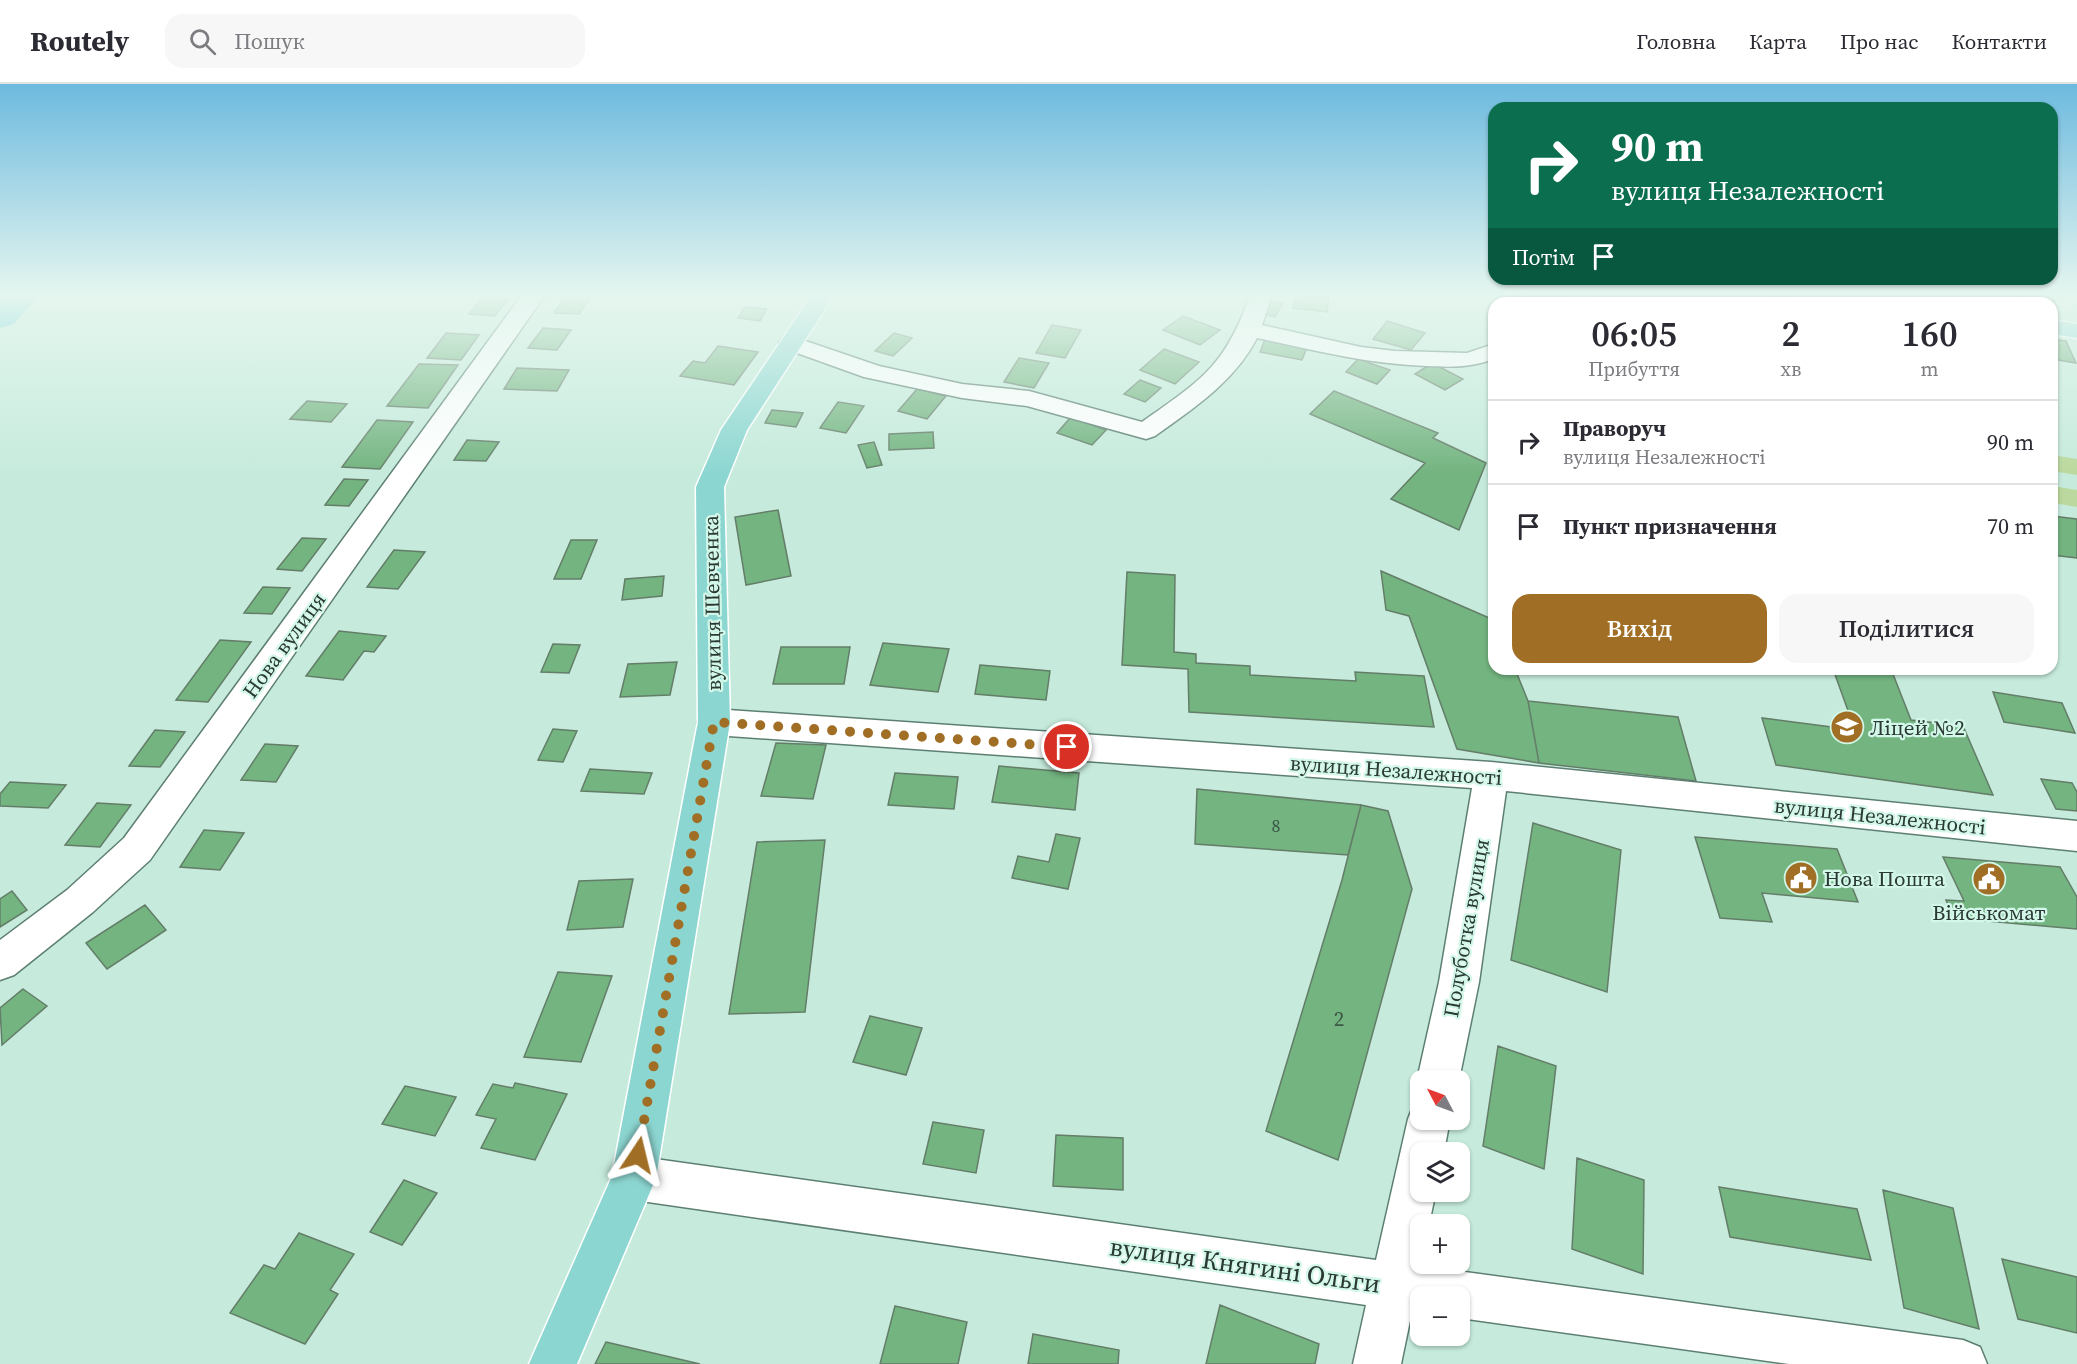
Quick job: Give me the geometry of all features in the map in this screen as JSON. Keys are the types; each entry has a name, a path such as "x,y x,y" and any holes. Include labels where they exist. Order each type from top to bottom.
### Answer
{"main road":[{"name":"вулиця Шевченка","path":"553,1364 634,1178 714,722 710,487 734,430 784,355"}],"street":[{"name":"Нова вулиця","path":"0,963 80,901 137,849 491,355"},
{"path":"822,355 873,372 962,391 1029,399 1146,431 1215,378 1235,355"},
{"path":"1367,355 1395,358 1468,360 1483,355"},
{"name":"вулиця Незалежності","path":"714,722 1491,776 2077,836"},
{"name":"Полуботка вулиця","path":"1440,1070 1459,982 1491,776"},
{"name":"вулиця Княгині Ольги","path":"634,1178 1963,1364"},
{"path":"1377,1364 1411,1202"}],"green space":[{"path":"2058,456 2077,459 2077,475 2058,472"},
{"path":"2058,487 2077,490 2077,507 2058,504"}],"building":[{"path":"429,355 465,355 461,360 427,358"},
{"path":"711,355 756,355 734,385 680,376 693,361 705,363"},
{"path":"1046,355 1067,355 1065,358"},
{"path":"1157,355 1179,355 1199,362 1175,384 1140,370"},
{"path":"1274,355 1304,355 1302,360"},
{"path":"2058,355 2072,355 2076,363 2058,360"},
{"path":"1019,358 1049,363 1034,388 1004,382"},
{"path":"1358,359 1390,370 1377,384 1346,372"},
{"path":"1432,363 1463,379 1445,390 1415,374"},
{"path":"419,364 458,365 428,408 387,406"},
{"path":"517,368 569,370 557,391 504,389"},
{"path":"1140,380 1161,388 1145,402 1124,394"},
{"path":"917,389 946,396 927,419 898,411"},
{"path":"1334,391 1438,433 1433,438 1486,463 1459,530 1391,499 1425,463 1310,414"},
{"path":"307,401 347,404 331,422 290,419"},
{"path":"838,402 864,406 846,433 820,428"},
{"path":"772,410 803,413 796,427 765,423"},
{"path":"1071,417 1106,430 1092,445 1057,433"},
{"path":"377,420 413,422 380,469 342,467"},
{"path":"933,432 934,448 889,450 889,434"},
{"path":"467,440 499,442 486,461 454,460"},
{"path":"874,442 882,465 867,468 858,445"},
{"path":"344,479 368,480 349,506 325,505"},
{"path":"778,510 791,576 746,585 735,517"},
{"path":"2058,517 2077,519 2077,558 2058,556"},
{"path":"302,538 326,539 302,571 277,569"},
{"path":"571,540 597,540 581,579 554,579"},
{"path":"394,550 425,552 398,589 367,587"},
{"path":"1381,571 1488,617 1488,675 1517,675 1528,701 1539,763 1457,749 1409,616 1386,610"},
{"path":"1127,572 1175,575 1174,652 1196,654 1196,663 1250,666 1250,675 1356,681 1355,672 1424,676 1434,727 1189,712 1188,669 1122,665"},
{"path":"664,576 662,596 622,600 625,579"},
{"path":"263,587 290,588 272,614 244,613"},
{"path":"339,631 386,636 374,652 364,651 343,680 306,676"},
{"path":"220,640 251,642 208,702 176,700"},
{"path":"883,643 949,649 938,692 870,685"},
{"path":"553,644 580,645 569,673 541,672"},
{"path":"781,647 850,647 844,684 773,684"},
{"path":"677,662 670,695 620,697 628,664"},
{"path":"980,665 1050,671 1046,700 975,694"},
{"path":"1835,675 1893,675 1911,720 1963,726 1993,795 1776,765 1762,718 1855,730"},
{"path":"1993,692 2062,703 2075,733 2004,722"},
{"path":"1528,701 1678,717 1696,781 1539,763"},
{"path":"553,729 577,731 563,762 538,760"},
{"path":"155,730 185,732 160,767 129,766"},
{"path":"776,743 826,745 813,799 761,796"},
{"path":"265,744 298,746 276,782 241,780"},
{"path":"999,766 1079,773 1075,810 992,802"},
{"path":"590,769 652,773 644,794 581,791"},
{"path":"895,773 958,777 954,809 888,805"},
{"path":"2041,779 2072,783 2077,792 2077,811 2056,809"},
{"path":"10,782 66,785 48,808 0,806 0,794"},
{"path":"1197,789 1361,805 1348,855 1195,844"},
{"path":"97,803 131,805 100,847 65,845"},
{"path":"1361,805 1388,811 1412,889 1338,1160 1266,1131 1342,880"},
{"path":"1533,823 1621,850 1607,992 1511,960"},
{"path":"204,830 244,833 220,870 180,867"},
{"path":"1056,834 1080,838 1068,889 1012,878 1018,856 1049,862"},
{"path":"1695,837 1837,849 1858,902 1762,893 1772,922 1720,918"},
{"path":"825,840 805,1012 729,1014 757,842"},
{"path":"1943,857 2060,867 2077,897 2077,929 1954,918 1946,900 1964,901"},
{"path":"633,879 623,927 567,930 579,881"},
{"path":"12,891 27,910 0,927 0,899"},
{"path":"145,905 166,930 107,969 86,943"},
{"path":"558,972 612,976 581,1062 524,1057"},
{"path":"23,989 47,1006 2,1045 0,1008"},
{"path":"870,1016 922,1028 906,1075 853,1062"},
{"path":"1498,1046 1556,1066 1544,1169 1483,1146"},
{"path":"515,1083 567,1094 535,1160 481,1148 496,1119 476,1115 493,1084 513,1088"},
{"path":"405,1086 456,1097 435,1136 382,1124"},
{"path":"933,1122 984,1130 976,1173 923,1164"},
{"path":"1056,1135 1123,1138 1123,1190 1053,1186"},
{"path":"1577,1158 1644,1180 1643,1274 1572,1249"},
{"path":"404,1180 437,1193 402,1245 370,1232"},
{"path":"1719,1187 1857,1209 1871,1260 1730,1237"},
{"path":"1883,1190 1953,1208 1979,1329 1904,1308"},
{"path":"299,1233 354,1254 330,1290 338,1294 305,1344 230,1313 264,1265 275,1269"},
{"path":"2002,1259 2077,1277 2077,1333 2018,1319"},
{"path":"1220,1305 1319,1344 1315,1364 1206,1364"},
{"path":"895,1306 967,1322 958,1364 880,1364"},
{"path":"1033,1334 1119,1350 1118,1364 1028,1364"},
{"path":"606,1342 700,1364 595,1364"}],"place":[{"name":"Ліцей №2","path":"1847,727"},
{"name":"Нова Пошта","path":"1801,878"},
{"name":"Вiйськомат","path":"1989,879"}],"route":[{"path":"638,1155 714,722 1067,747"}]}
